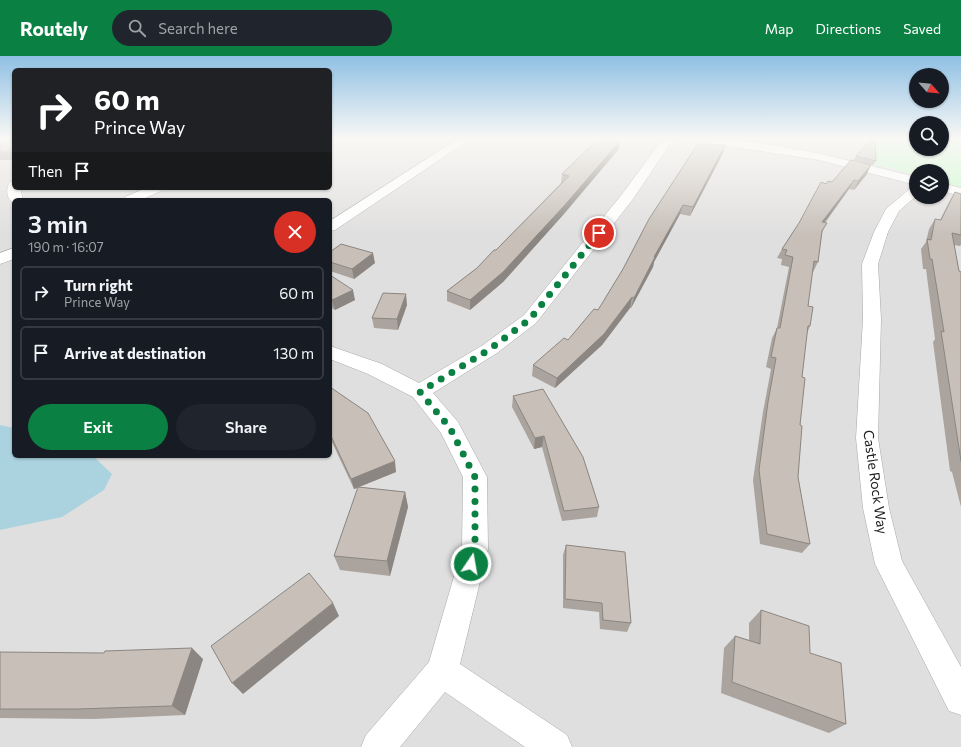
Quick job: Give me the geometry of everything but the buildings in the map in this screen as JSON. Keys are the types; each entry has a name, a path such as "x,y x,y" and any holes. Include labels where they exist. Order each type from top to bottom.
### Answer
{"street":[{"path":"332,226 417,170"},
{"path":"420,392 490,349 530,319 628,196 646,170"},
{"path":"873,170 909,179"},
{"path":"949,189 961,192"},
{"path":"134,198 152,190"},
{"name":"Castle Rock Way","path":"909,196 893,209 881,232 870,264 872,319 867,438 876,508 889,564 961,699"},
{"path":"0,259 12,254"},
{"path":"332,353 375,369 420,392 450,428 475,477 475,549 442,671 378,747"},
{"path":"442,671 555,747"}],"shaded area":[{"path":"0,170 12,170 12,190 332,190 332,170 898,170 909,173 909,204 949,204 949,184 961,187 961,747 0,747"}],"green space":[{"path":"897,170 909,170 909,173"},
{"path":"949,170 961,170 961,187 949,184"}],"water":[{"path":"0,425 12,428 12,458 95,458 112,474 104,490 62,517 0,530"}],"route":[{"path":"471,564 475,549 475,477 450,428 420,392 490,349 530,319 599,233"}]}
